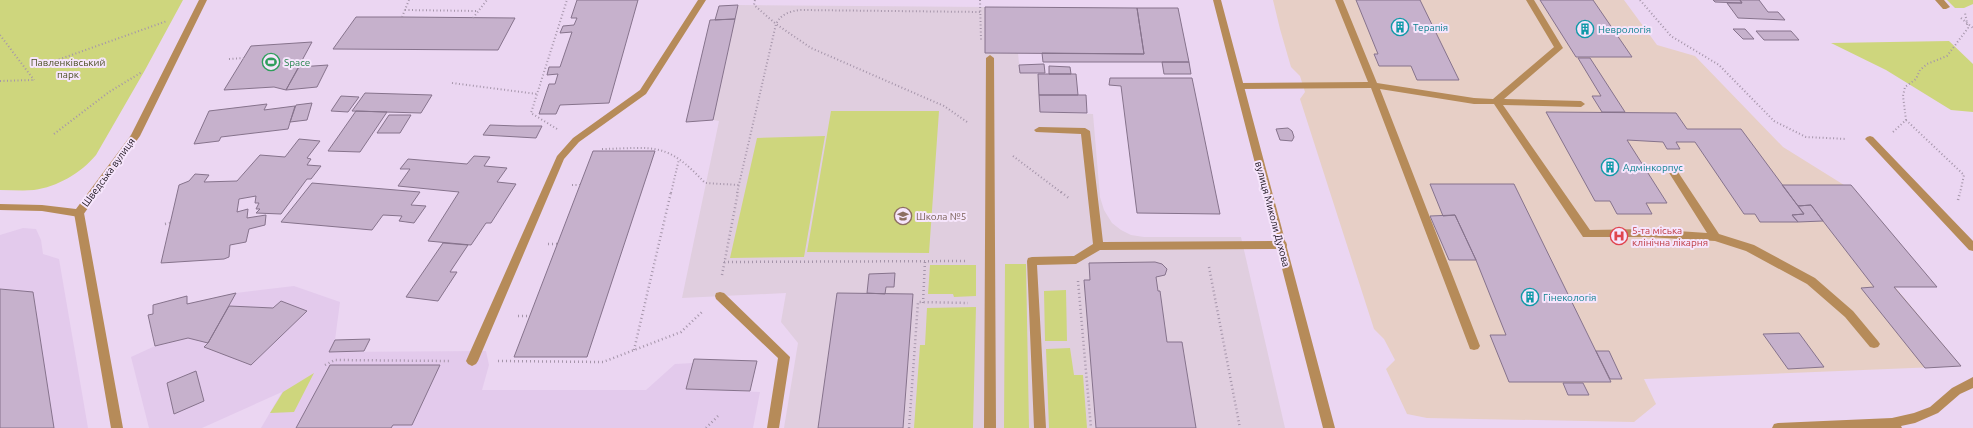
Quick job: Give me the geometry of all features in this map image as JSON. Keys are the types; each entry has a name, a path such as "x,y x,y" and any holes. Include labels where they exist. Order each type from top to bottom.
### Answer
{"street":[{"name":"Шведська вулиця","path":"117,428 79,213 134,136 203,0"},
{"path":"472,361 554,168 567,149 576,140 643,92 702,0"},
{"name":"вулиця Миколи Духова","path":"1217,0 1329,428"},
{"path":"1339,0 1374,85 1474,346"},
{"path":"1496,101 1559,48 1530,0"},
{"path":"1940,0 1946,7"},
{"path":"990,58 990,428"},
{"path":"1240,86 1374,85 1448,98 1581,104"},
{"path":"1496,101 1587,234 1648,233 1715,237 1750,248 1811,281 1849,314 1874,344"},
{"path":"1039,130 1085,130 1098,246"},
{"path":"1870,139 1973,247"},
{"path":"1671,168 1715,237"},
{"path":"0,207 42,208 79,213"},
{"path":"1040,428 1032,261 1076,260 1098,246 1282,245"},
{"path":"720,296 784,357 773,428"},
{"path":"1778,428 1894,426 1934,410 1956,391 1973,382"}],"path":[{"path":"402,17 410,0"},
{"path":"473,18 487,0"},
{"path":"567,0 531,113 576,140"},
{"path":"755,0 754,5 776,24 811,48 944,106 1057,188 1095,219"},
{"path":"980,0 981,54 990,58"},
{"path":"1640,0 1671,36 1719,65 1774,121 1806,138 1870,139 1885,136 1895,130 1906,120"},
{"path":"405,10 478,11"},
{"path":"325,365 334,360 604,362 681,332 720,296 724,262 739,185 778,19 784,14 801,10 981,12"},
{"path":"49,63 198,11"},
{"path":"1964,175 1906,120 1903,96 1905,87 1916,79 1920,70 1927,64 1947,56 1968,28 1968,23"},
{"path":"0,35 34,80 0,81"},
{"path":"54,134 109,92 178,51"},
{"path":"229,59 244,58"},
{"path":"452,83 537,94"},
{"path":"567,149 661,148 679,158 694,170 706,183 739,185"},
{"path":"634,350 679,158"},
{"path":"165,224 170,223"},
{"path":"1204,245 1240,428"},
{"path":"1076,260 1091,428"},
{"path":"924,303 926,261"},
{"path":"724,262 990,261"},
{"path":"909,428 918,302 990,302"},
{"path":"706,428 718,416"}],"shaded area":[{"name":"5-та міська клінічна лікарня","path":"1273,0 1624,0 1657,45 1695,56 1783,147 1844,185 1851,185 1937,287 1895,287 1961,366 1644,379 1656,404 1634,422 1427,418 1407,414 1386,369 1395,360 1384,339 1374,329 1300,99 1305,92 1300,76 1291,67"},
{"name":"Школа №5","path":"738,5 985,7 985,53 1018,53 1020,73 1038,74 1040,112 1093,114 1100,197 1104,210 1112,223 1131,235 1144,237 1241,237 1285,428 784,428 798,343 781,322 786,293 682,298 719,121 713,120"},
{"path":"23,228 36,229 41,240 43,254 59,259 88,428 0,428 0,235"},
{"path":"294,286 340,302 335,340 330,352 486,351 489,365 482,390 646,390 675,364 693,363 687,389 760,392 753,428 261,428 282,392 202,428 149,428 131,357 155,346 188,338 208,343 236,293"}],"green space":[{"name":"Павленківський парк","path":"0,0 183,0 96,155 83,168 68,178 51,186 34,190 0,190"},
{"path":"1947,0 1973,0 1973,4 1964,8 1955,8"},
{"path":"1949,41 1973,64 1973,112 1951,110 1886,70 1831,43"},
{"path":"831,111 939,111 929,253 807,252"},
{"path":"825,136 804,257 730,258 757,138"},
{"path":"1005,264 1026,264 1029,428 1004,428"},
{"path":"930,265 976,265 976,296 954,297 953,294 928,294"},
{"path":"1066,290 1067,341 1045,341 1044,291"},
{"path":"976,307 973,428 914,428 920,345 925,345 927,308"},
{"path":"1070,348 1074,375 1083,375 1087,428 1049,428 1046,349"},
{"path":"314,373 294,412 270,413 283,392"}],"building":[{"path":"577,0 638,0 609,103 560,105 556,114 539,114 549,84 555,84 558,74 547,75 549,67 560,67 572,32 560,33 563,26 574,25 577,18 571,18"},
{"name":"Терапія","path":"1356,0 1420,0 1459,80 1417,80 1411,66 1379,66 1374,54 1378,54"},
{"name":"Неврологія","path":"1540,0 1593,0 1632,57 1576,57"},
{"path":"1713,0 1740,0 1742,3 1715,2"},
{"path":"1740,0 1759,0 1768,12 1778,12 1785,20 1738,18 1727,3 1742,3"},
{"path":"738,5 735,19 715,20 719,6"},
{"path":"985,7 1137,8 1144,54 985,53"},
{"path":"1137,8 1178,8 1189,62 1043,62 1042,53 1144,54"},
{"path":"356,17 515,18 498,50 333,49"},
{"path":"735,19 713,120 686,122 710,20"},
{"path":"1733,29 1745,29 1754,39 1743,39"},
{"path":"1756,31 1791,31 1799,40 1764,40"},
{"name":"Space","path":"312,42 286,90 274,87 224,90 251,46"},
{"path":"1578,58 1590,58 1625,112 1602,112 1592,96 1601,96"},
{"path":"1162,62 1189,62 1191,74 1164,74"},
{"path":"1044,64 1045,73 1020,73 1019,65"},
{"path":"328,65 317,87 286,90 299,67"},
{"path":"1049,66 1070,67 1071,74 1049,74"},
{"path":"1038,74 1076,74 1078,95 1039,95"},
{"path":"1110,78 1192,78 1220,214 1137,213 1121,86 1109,85"},
{"path":"365,93 432,95 421,113 352,111"},
{"path":"1039,95 1086,95 1087,113 1040,112"},
{"path":"341,96 359,97 348,112 331,111"},
{"path":"312,103 307,120 290,122 296,105"},
{"path":"267,104 264,110 295,106 288,129 221,137 219,141 194,144 209,111"},
{"path":"356,111 387,112 360,152 328,151"},
{"name":"Адмінкорпус","path":"1546,112 1676,113 1687,129 1741,129 1804,214 1792,215 1798,222 1760,222 1755,214 1744,214 1695,142 1676,142 1680,149 1667,149 1663,142 1627,140 1667,203 1646,203 1652,214 1617,214 1610,201 1595,201"},
{"path":"389,115 411,115 400,133 377,133"},
{"path":"490,125 542,126 536,138 483,135"},
{"path":"1288,128 1292,131 1294,137 1292,141 1280,140 1276,129"},
{"path":"299,139 320,141 307,158 311,159 307,165 321,166 311,179 307,179 281,214 256,213 260,209 256,209 259,203 255,203 256,196 239,199 237,212 248,209 247,218 266,215 265,225 249,229 246,242 230,245 229,257 224,259 161,263 179,185 189,181 195,174 209,175 204,182 237,181 260,155 285,157"},
{"path":"593,151 655,151 587,357 514,357"},
{"path":"474,156 490,157 484,166 507,168 497,182 516,184 491,223 486,223 471,245 428,241 459,192 398,186 410,169 400,169 408,159 467,164"},
{"path":"312,183 420,192 411,205 426,206 414,223 399,221 402,216 383,215 372,230 281,222"},
{"name":"Гінекологія","path":"1430,184 1514,184 1611,382 1509,382 1490,335 1506,335 1476,260 1455,215 1443,216"},
{"path":"1782,185 1851,185 1937,287 1894,287 1961,366 1925,368 1861,288 1874,287 1811,205 1798,206"},
{"path":"1811,205 1823,221 1798,222 1792,215 1804,214 1798,206"},
{"path":"1455,215 1476,260 1449,260 1430,216"},
{"path":"443,243 468,245 450,272 457,272 438,301 406,297"},
{"path":"1155,262 1162,264 1167,269 1165,275 1156,277 1158,291 1160,291 1167,342 1182,342 1196,428 1096,428 1084,280 1090,280 1089,263"},
{"path":"895,273 894,287 886,287 885,294 867,293 869,274"},
{"path":"0,289 33,292 54,428 0,428"},
{"path":"236,293 208,343 188,338 155,346 148,315 153,314 153,305 187,296 187,304"},
{"path":"837,293 913,294 903,428 818,428"},
{"path":"281,301 307,311 251,365 204,347 208,343 229,306 273,308"},
{"path":"1799,333 1824,367 1788,369 1763,334"},
{"path":"370,339 364,351 329,352 335,340"},
{"path":"1596,351 1609,351 1622,379 1610,379"},
{"path":"694,359 757,361 750,391 686,389"},
{"path":"330,365 440,365 412,425 393,425 391,428 296,428"},
{"path":"196,371 204,401 174,414 167,383"},
{"path":"1563,383 1583,383 1589,395 1568,395"}],"place":[{"name":"Терапія","path":"1400,27"},
{"name":"Неврологія","path":"1585,29"},
{"name":"Space","path":"271,62"},
{"name":"Адмінкорпус","path":"1610,167"},
{"name":"Школа №5","path":"903,216"},
{"name":"5-та міська клінічна лікарня","path":"1619,236"},
{"name":"Гінекологія","path":"1530,297"}]}
